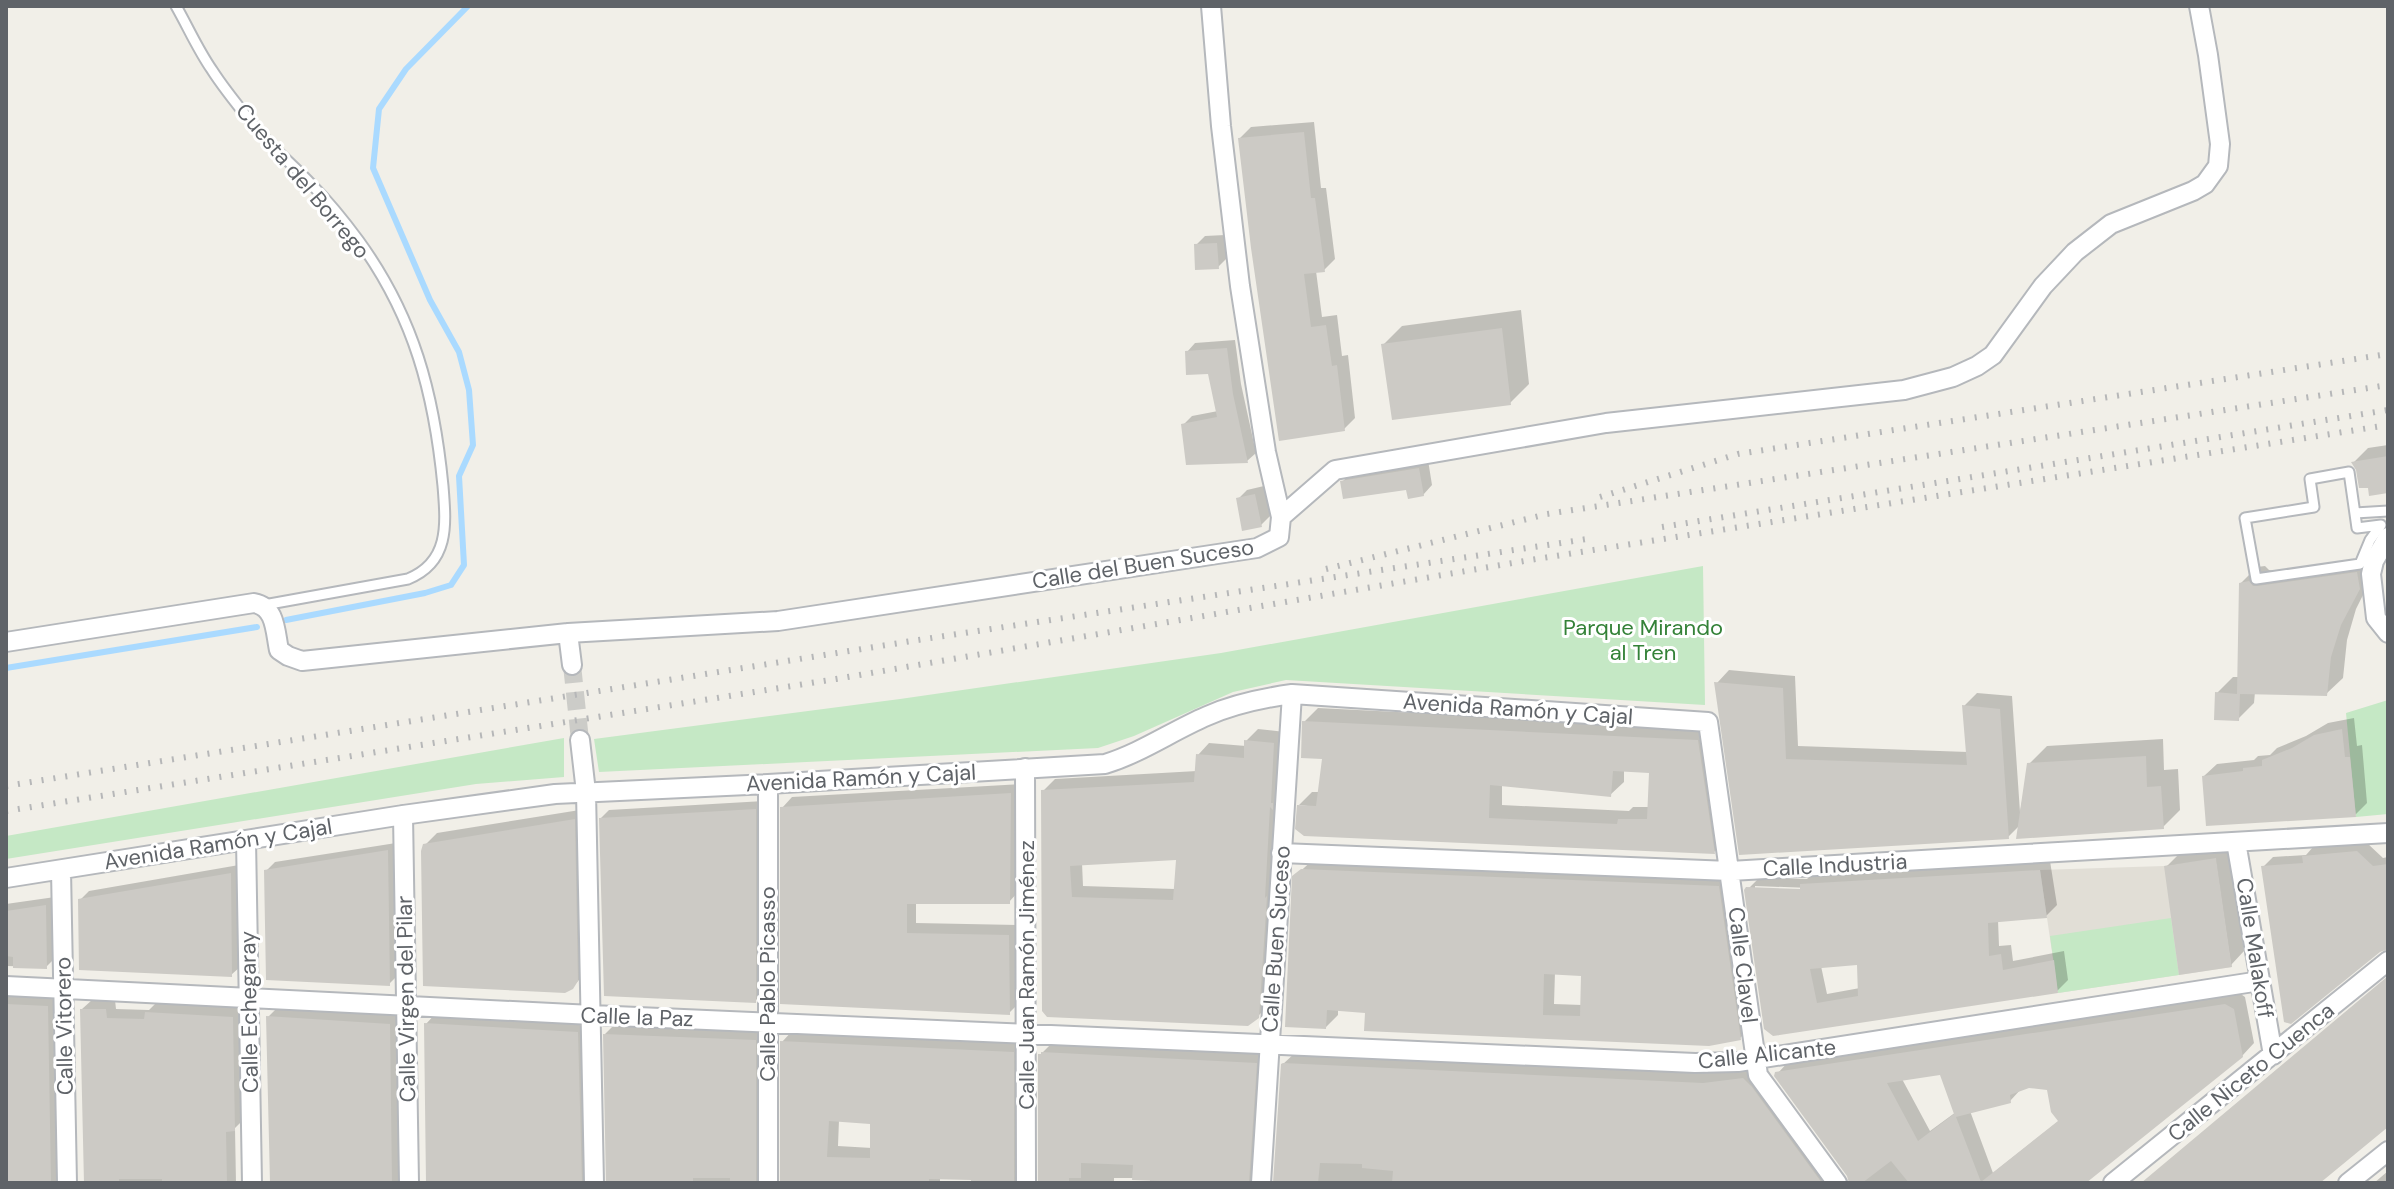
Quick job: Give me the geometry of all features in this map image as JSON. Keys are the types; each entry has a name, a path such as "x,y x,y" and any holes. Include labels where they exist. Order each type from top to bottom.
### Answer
{"street":[{"path":"1211,6 1221,126 1240,286 1266,452 1281,517 1335,470 1606,423 1904,390 1943,380 1977,366 1993,355 2043,286 2092,238 2123,217 2193,191 2212,175 2221,156 2199,6"},
{"name":"Calle del Buen Suceso","path":"568,633 778,621 1257,548 1279,537 1281,517"},
{"path":"2388,537 2374,561 2371,574 2376,618 2388,633"},
{"path":"6,642 254,603 264,605 271,613 279,650 302,661 568,633 572,665"},
{"name":"Avenida Ramón y Cajal","path":"6,878 522,797 1105,764 1224,709 1292,694 1708,722"},
{"name":"Calle Buen Suceso","path":"1261,1183 1292,694"},
{"name":"Calle Clavel","path":"1708,722 1758,1075 1837,1183"},
{"path":"580,740 586,792 594,1183"},
{"name":"Calle Juan Ramón Jiménez","path":"1025,768 1026,1183"},
{"name":"Calle Pablo Picasso","path":"768,784 768,1183"},
{"name":"Calle Virgen del Pilar","path":"403,815 409,1183"},
{"name":"Calle Industria","path":"1281,853 1730,871 2388,833"},
{"name":"Calle Echegaray","path":"246,840 252,1183"},
{"name":"Calle Malakoff","path":"2236,842 2273,1055"},
{"name":"Calle Vitorero","path":"61,870 67,1183"},
{"name":"Calle Niceto Cuenca","path":"2113,1183 2388,961"},
{"name":"Calle Alicante","path":"1269,1045 1695,1063 1738,1062 2260,981"},
{"name":"Calle la Paz","path":"6,986 1269,1045"},
{"path":"2348,1183 2388,1151"}],"lane":[{"name":"Cuesta del Borrego","path":"176,6 211,69 262,134 315,188 358,240 377,269 410,334 435,416 445,513 439,553 431,566 408,579 264,605"},
{"path":"2349,472 2355,513 2357,528 2381,525 2370,540 2360,564 2256,579 2245,518 2314,507 2310,479 2349,472"},
{"path":"2355,513 2388,511"}],"shaded area":[{"path":"2216,859 2232,967 2058,993 2040,870 2164,866"}],"green space":[{"name":"Parque Mirando al Tren","path":"1703,566 1705,705 1286,680 1233,692 1134,736 1098,748 599,772 594,739 1221,653"},
{"path":"2388,700 2388,814 2356,817 2346,713"},
{"path":"564,738 564,777 476,784 6,859 6,836"},
{"path":"2171,918 2179,975 2058,993 2050,936"}],"building":[{"path":"1304,132 1311,198 1315,198 1325,272 1304,274 1311,327 1326,325 1332,366 1337,365 1345,431 1279,441 1238,138"},
{"path":"1217,243 1219,269 1195,270 1194,244"},
{"path":"1502,328 1511,405 1392,420 1381,344"},
{"path":"1227,348 1248,463 1186,465 1181,424 1217,417 1208,374 1186,375 1185,351"},
{"path":"2388,456 2388,493 2369,496 2368,488 2359,488 2356,470 2351,462"},
{"path":"1419,468 1424,496 1408,499 1406,490 1343,499 1340,481"},
{"path":"1255,494 1262,527 1242,531 1236,498"},
{"path":"2357,572 2360,589 2341,625 2331,657 2327,696 2240,694 2239,721 2214,720 2215,692 2237,694 2239,583 2249,581 2257,586"},
{"path":"1714,682 1783,688 1786,759 1967,765 1962,705 2000,709 2009,839 1739,855"},
{"path":"1302,721 1698,740 1715,854 1304,836 1295,829 1297,805 1316,806 1322,759 1301,758","holes":["1613,771 1649,773 1647,819 1618,819 1617,824 1489,818 1490,785 1611,797"]},
{"path":"2342,729 2345,757 2350,757 2356,817 2206,826 2202,776 2262,766 2262,760 2314,735"},
{"path":"1244,740 1274,743 1273,810 1270,807 1259,1018 1248,1026 1047,1017 1042,1011 1041,790 1194,782 1196,754 1244,758","holes":["1176,860 1173,900 1072,897 1070,866"]},
{"path":"2146,756 2147,787 2161,786 2164,829 2016,839 2027,763"},
{"path":"1011,793 1010,904 907,904 907,933 1009,935 1010,1015 780,1004 780,807"},
{"path":"756,809 756,1003 604,996 599,818"},
{"path":"575,819 578,981 573,989 565,993 423,986 423,844"},
{"path":"388,850 390,986 266,980 264,870"},
{"path":"2357,851 2373,866 2388,864 2388,949 2380,952 2291,1024 2284,1022 2261,866 2303,863 2302,856"},
{"path":"2216,858 2232,967 2179,975 2164,866"},
{"path":"1301,869 1719,886 1741,1040 1709,1046 1364,1031 1365,1013 1327,1010 1326,1029 1285,1027 1292,876","holes":["1544,974 1581,976 1580,1016 1543,1015"]},
{"path":"2040,870 2047,918 1988,923 1989,956 2001,954 2003,970 2054,960 2058,993 1773,1036 1764,1029 1744,890 1746,887 1800,889 1800,884","holes":["1857,965 1858,996 1817,1003 1810,969"]},
{"path":"231,873 232,977 79,970 78,899"},
{"path":"46,905 47,969 13,968 13,957 6,956 6,911"},
{"path":"2388,976 2388,1127 2320,1183 2141,1183"},
{"path":"6,1004 48,1006 51,1183 6,1183"},
{"path":"2225,1004 2234,1009 2243,1057 2086,1183 1909,1183 1891,1161 1862,1183 1849,1183 1774,1076 1775,1072","holes":["1940,1075 1954,1114 1918,1141 1887,1083","2029,1088 2047,1090 2051,1112 2058,1121 1981,1182 1956,1117 2011,1103 2010,1095"]},
{"path":"80,1009 106,1009 107,1018 144,1019 145,1012 233,1017 235,1131 226,1132 227,1183 162,1183 162,1179 119,1179 119,1183 84,1183"},
{"path":"266,1016 390,1024 392,1183 270,1183"},
{"path":"424,1023 578,1032 582,1183 426,1183"},
{"path":"603,1034 756,1040 756,1183 730,1183 730,1178 693,1178 693,1183 606,1183"},
{"path":"780,1041 1014,1052 1014,1183 929,1179 929,1183 780,1183","holes":["829,1121 870,1124 870,1158 827,1157"]},
{"path":"1038,1054 1257,1063 1249,1183 1132,1180 1133,1165 1081,1163 1081,1178 1069,1178 1069,1183 1038,1183"},
{"path":"1283,1063 1703,1083 1743,1078 1822,1183 1392,1183 1393,1171 1362,1168 1362,1164 1320,1163 1318,1183 1273,1183"}],"waterway":[{"path":"286,620 425,593 451,585 464,565 459,476 473,445 469,390 459,352 430,300 373,168 379,109 406,69 468,6"},
{"path":"6,668 257,627"}],"tunnel":[{"path":"572,665 580,740"}],"railway":[{"path":"1600,497 1738,454 2388,354"},
{"path":"1326,569 1547,514 2388,385"},
{"path":"1662,527 2388,410"},
{"path":"6,811 836,679 1530,560 2388,425"},
{"path":"6,786 918,640 1587,539"}]}
